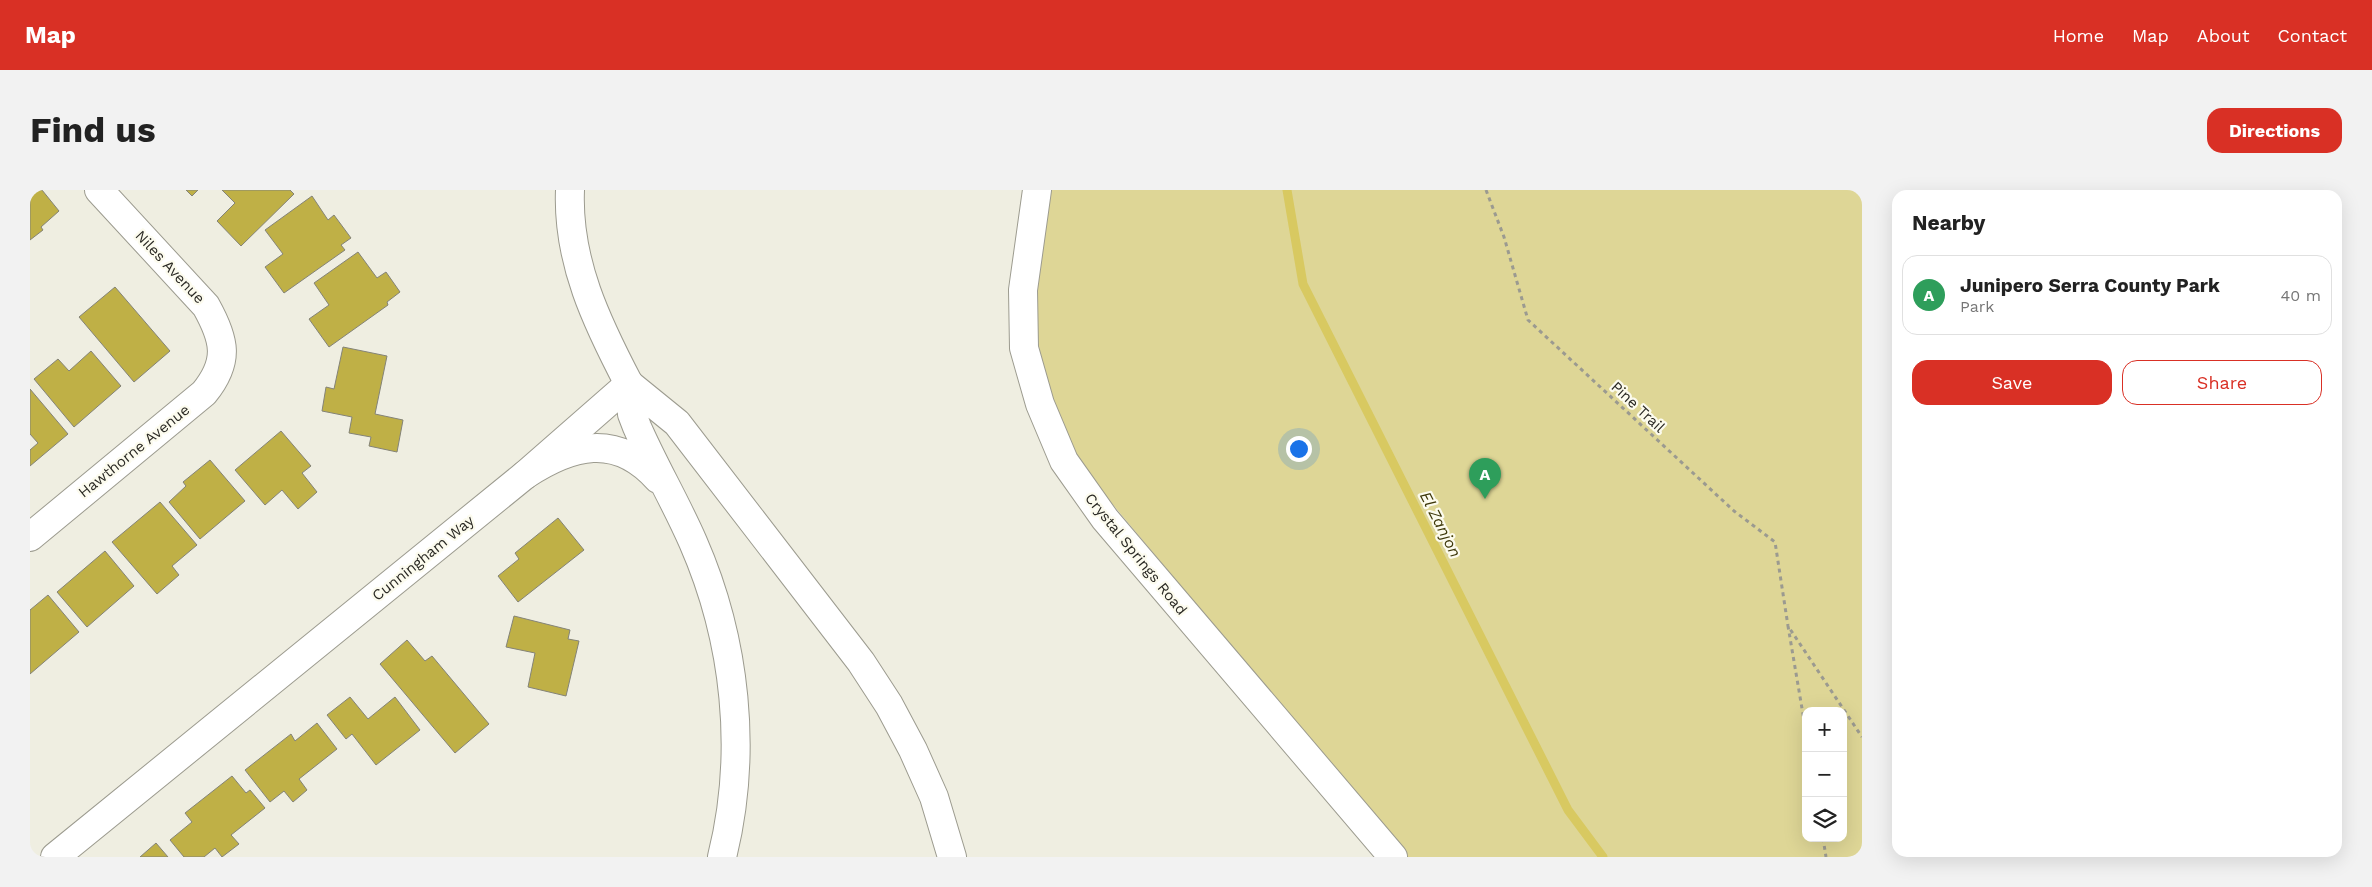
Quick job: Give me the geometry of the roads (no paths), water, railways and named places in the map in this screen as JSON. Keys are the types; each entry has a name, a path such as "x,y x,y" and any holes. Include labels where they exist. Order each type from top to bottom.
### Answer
{"main road":[{"name":"Niles Avenue","path":"98,190 206,306 219,328 222,353"},
{"path":"570,190 571,226 575,256 583,284 600,328 629,384 677,423 866,670 901,728 924,773 952,857"},
{"name":"Crystal Springs Road","path":"1037,190 1023,290 1024,348 1040,404 1064,461 1104,519 1393,857"},
{"name":"Hawthorne Avenue","path":"30,537 204,393 217,378 222,353"},
{"path":"629,384 630,400 637,427 693,543 706,576 716,608 730,670 734,703 735,770 732,805 722,857"},
{"name":"Cunningham Way","path":"55,857 525,475 629,384"},
{"path":"525,475 556,456 582,449 596,448 622,452 635,459 665,488"}],"waterway":[{"name":"El Zanjon","path":"1287,190 1303,284 1568,810 1603,857"}],"place":[{"name":"Junipero Serra County Park","path":"1485,499"}]}
